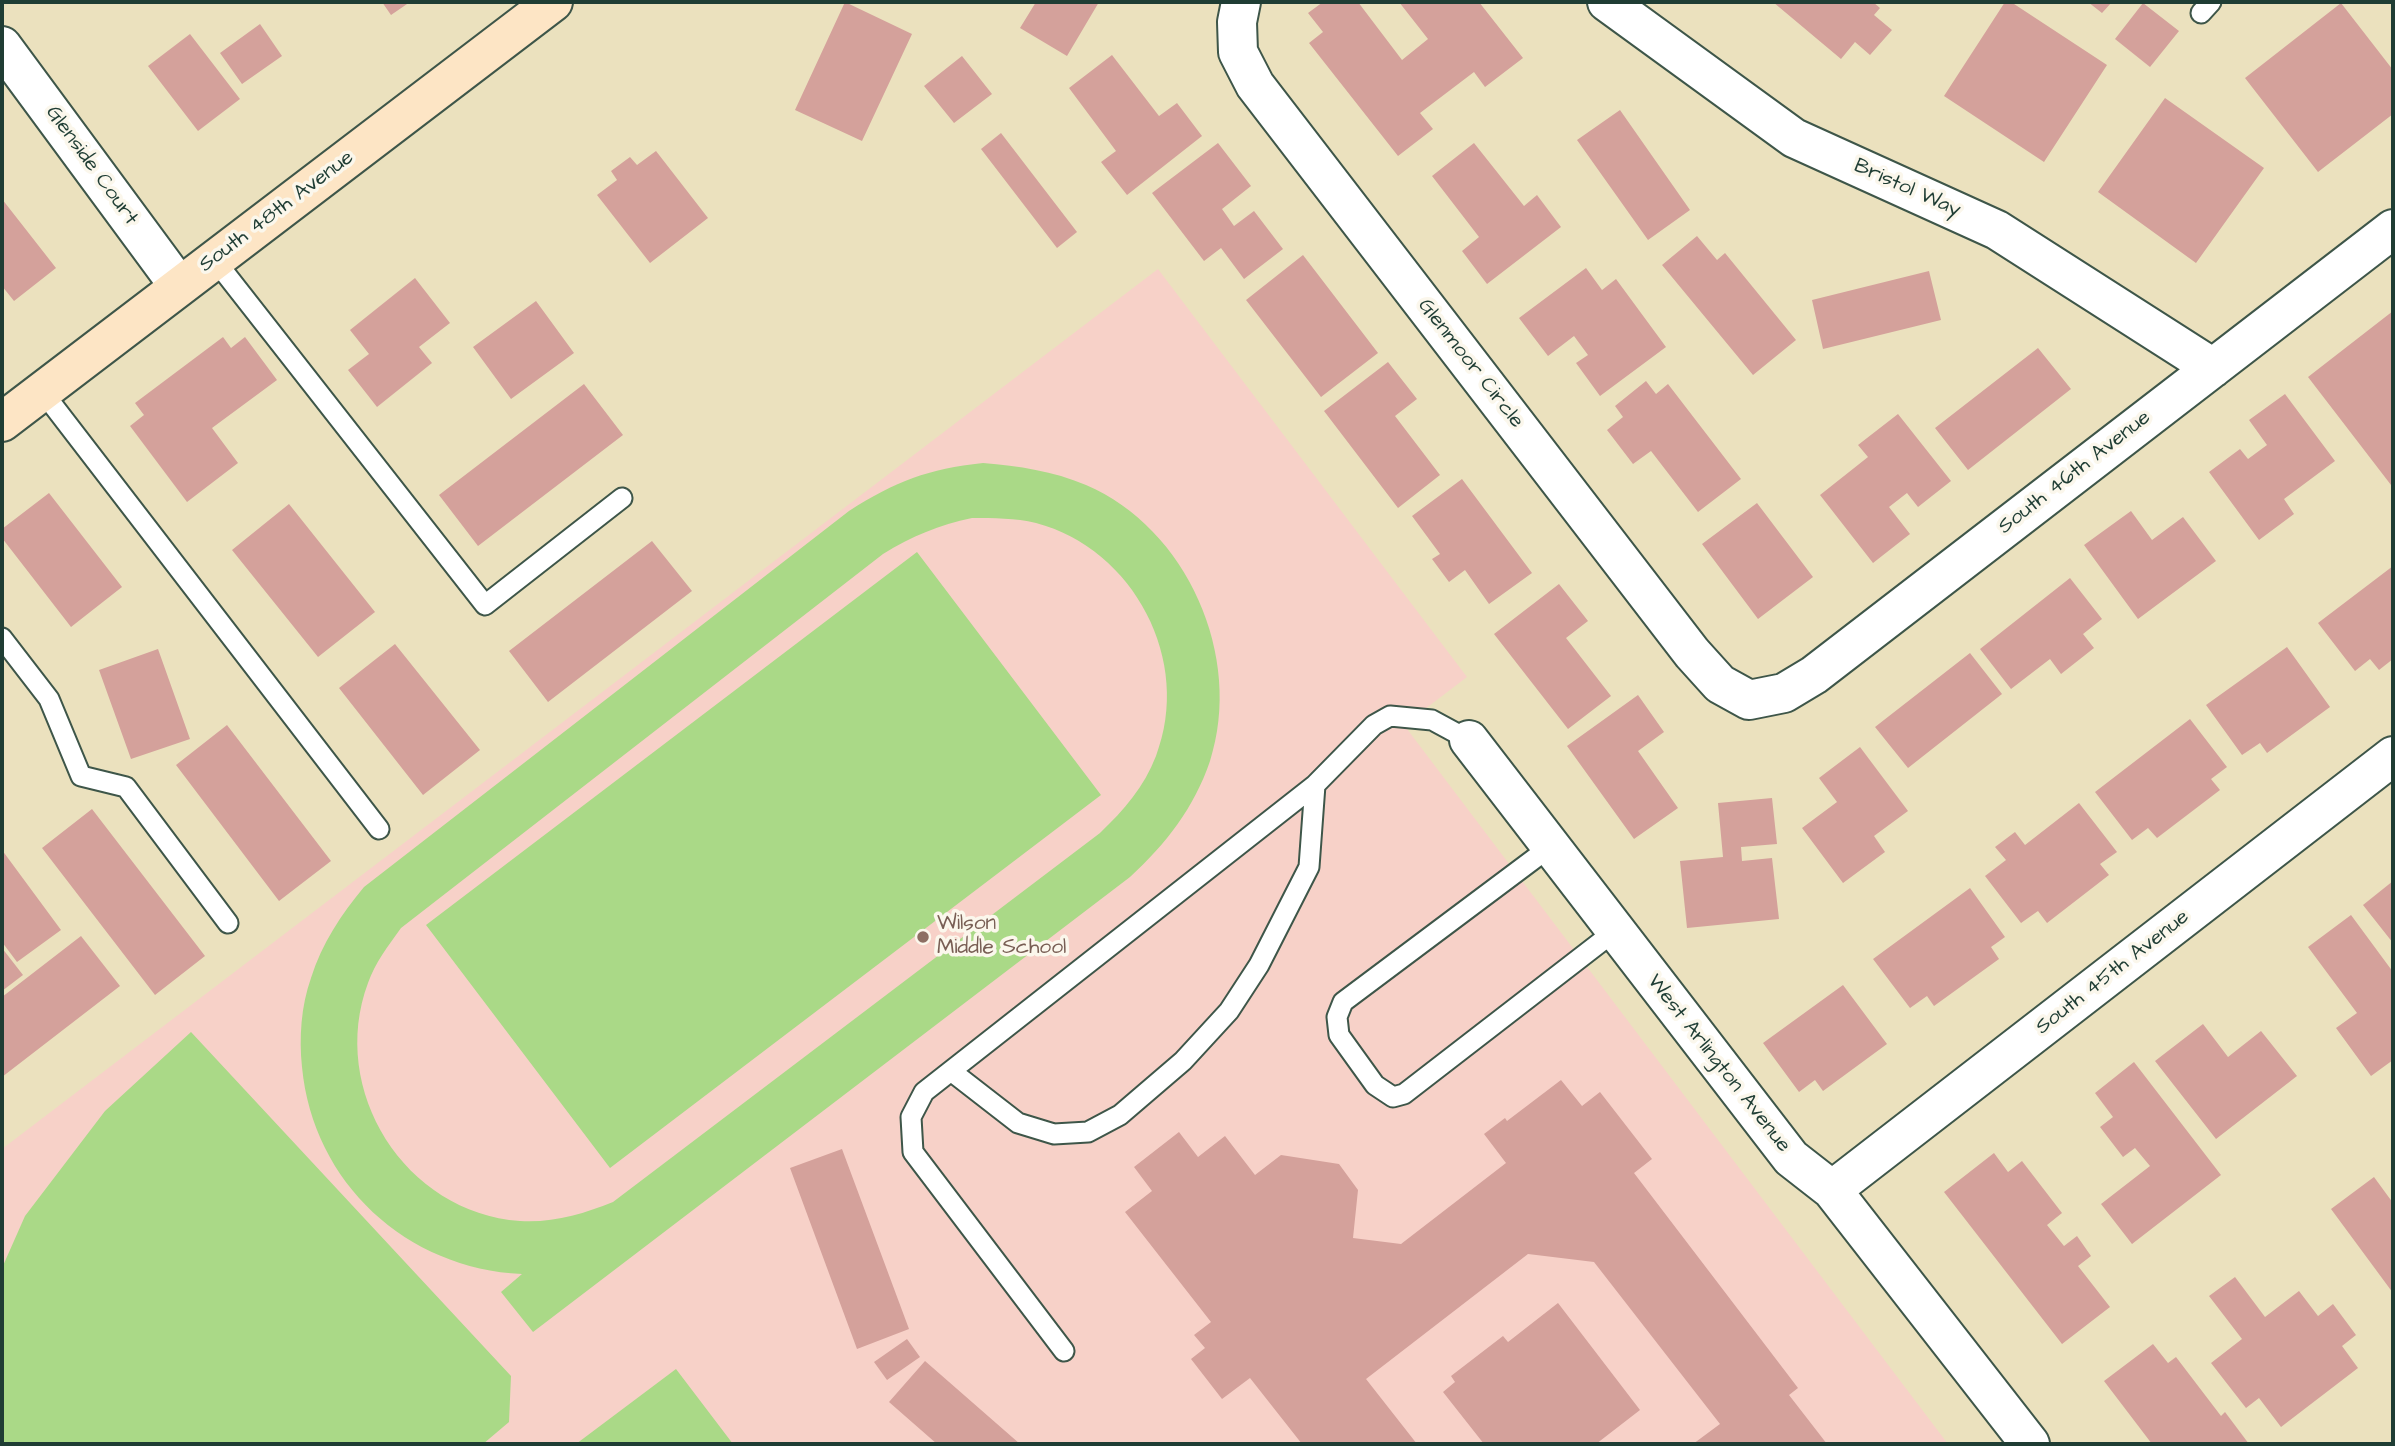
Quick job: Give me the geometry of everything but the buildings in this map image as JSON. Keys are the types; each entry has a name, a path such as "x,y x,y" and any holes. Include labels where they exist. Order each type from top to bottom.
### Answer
{"street":[{"name":"South 48th Avenue","path":"2,422 553,2"},
{"name":"Glenmoor Circle","path":"1241,2 1237,22 1238,52 1255,85 1692,653 1720,684 1748,701"},
{"name":"Bristol Way","path":"1607,2 1794,138 1997,230 2213,368"},
{"name":"Glenside Court","path":"2,46 179,286"},
{"name":"South 46th Avenue","path":"1748,701 1784,693 1814,675 2393,229"},
{"name":"West Arlington Avenue","path":"1469,740 1791,1158 1832,1190 2030,1444"},
{"name":"South 45th Avenue","path":"1832,1190 2393,756"}],"lane":[{"path":"215,259 485,605 622,498"},
{"path":"42,391 379,829"},
{"path":"2,638 49,699 81,776 126,787 228,923"},
{"path":"1064,1351 913,1152 911,1116 924,1092 1315,785 1374,725 1390,716 1432,720 1469,740"},
{"path":"951,1070 1018,1122 1055,1134 1088,1132 1120,1115 1183,1062 1229,1011 1259,965 1309,867 1315,785"},
{"path":"1550,847 1343,1002 1337,1017 1339,1035 1375,1085 1393,1097 1405,1094 1615,931"}],"shaded area":[{"name":"Wilson Middle School","path":"1158,269 1467,677 1404,725 1948,1444 2,1444 2,1149"}],"green space":[{"path":"983,463 1048,473 1086,485 1122,505 1153,532 1179,564 1199,600 1212,639 1219,680 1219,721 1210,761 1196,794 1167,838 1130,877 533,1332 501,1292 522,1274 480,1268 441,1256 405,1237 373,1212 346,1182 325,1148 310,1109 301,1045 305,1000 327,941 364,887 849,511 913,478","holes":["972,518 1028,521 1071,537 1101,557 1127,583 1147,614 1160,647 1167,683 1165,720 1151,767 1125,807 1100,833 613,1202 568,1217 520,1221 479,1213 442,1195 411,1170 386,1139 368,1103 359,1064 358,1024 368,983 378,962 401,928 883,554 937,528"]},
{"path":"917,552 1101,795 610,1168 426,925"},
{"path":"191,1032 511,1376 509,1422 483,1444 2,1444 2,1268 25,1216 105,1111"},
{"path":"676,1369 733,1444 576,1444"}],"place":[{"name":"Wilson Middle School","path":"923,937"}]}
